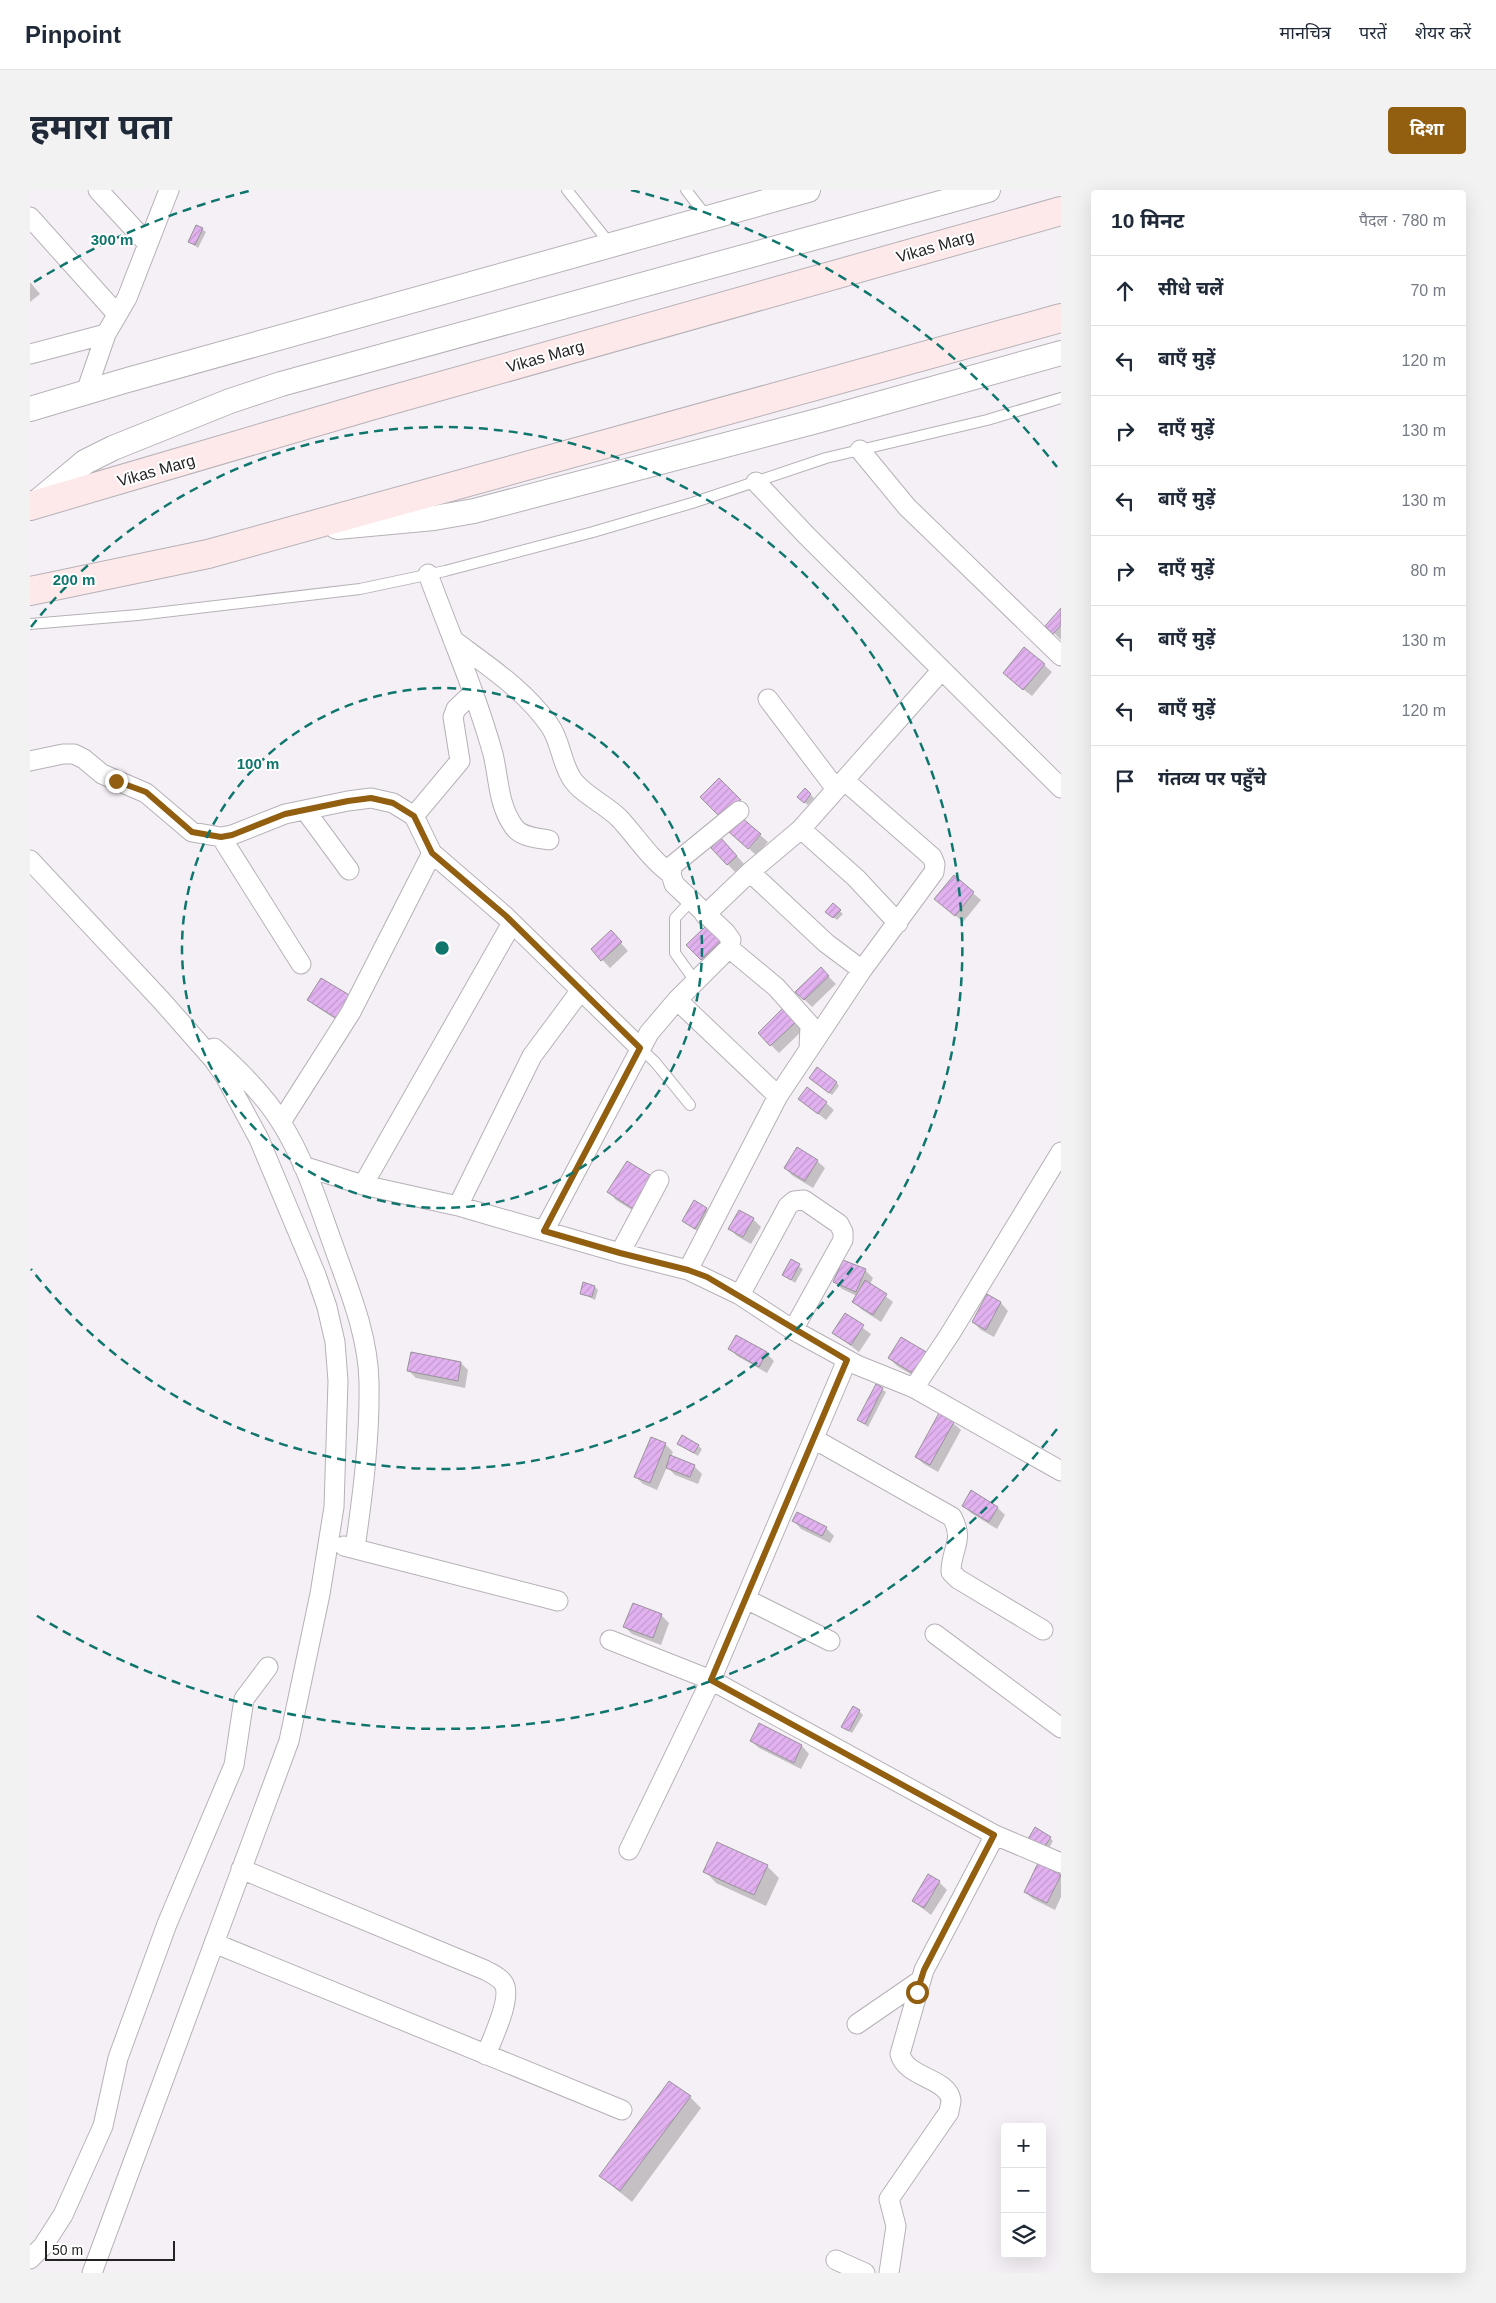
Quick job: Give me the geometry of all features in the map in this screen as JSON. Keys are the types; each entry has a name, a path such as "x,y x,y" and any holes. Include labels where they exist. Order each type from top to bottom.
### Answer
{"main road":[{"name":"Vikas Marg","path":"32,506 370,406 1061,210"},
{"path":"30,591 208,554 1061,318"}],"street":[{"path":"98,190 148,244"},
{"path":"86,392 106,334 116,313 127,298 169,190"},
{"path":"30,409 808,190"},
{"path":"32,506 85,462 113,448 230,401 272,387 988,190"},
{"path":"30,217 116,313"},
{"path":"30,354 106,334"},
{"path":"292,530 434,518 474,511 817,421 1061,353"},
{"path":"860,450 907,507 1061,656"},
{"path":"756,482 941,671 1061,788"},
{"path":"428,574 473,693 493,756 505,813 515,829 527,836 548,840"},
{"path":"453,640 497,672 533,705 559,742 563,762 573,780 618,817 646,850 671,874 674,884 726,933 730,940 729,948 677,1000 649,1033 544,1231"},
{"path":"705,914 750,872 801,829 941,671"},
{"path":"414,816 460,761 453,717 456,709 473,693"},
{"path":"688,1270 778,1096 862,970 934,872 936,864 932,856 840,784 768,699"},
{"path":"30,761 63,754 74,754 84,759 102,774 146,792 192,832 221,837 232,835 285,814 305,810 371,798 393,803 414,816 432,853 512,923 640,1048"},
{"path":"305,810 349,870"},
{"path":"671,874 673,866 739,811"},
{"path":"801,829 856,878 898,923"},
{"path":"221,837 301,964"},
{"path":"282,1122 352,1012 432,853"},
{"path":"30,860 161,1000 213,1059 225,1076 258,1139 316,1275 335,1342 338,1381 334,1507 320,1594 289,1741 92,2273"},
{"path":"750,872 826,943 862,970"},
{"path":"363,1185 512,923"},
{"path":"729,948 776,987 810,1025 808,1050"},
{"path":"458,1206 532,1056 581,990"},
{"path":"161,1000 241,1072 282,1122 303,1166 354,1304 366,1347 369,1381 364,1481 355,1548"},
{"path":"677,1000 778,1096"},
{"path":"914,1388 1056,1176 1061,1152"},
{"path":"303,1166 363,1185 458,1206 620,1253 688,1270 740,1295 793,1330 847,1360 914,1388 1061,1472"},
{"path":"620,1253 659,1180"},
{"path":"740,1295 788,1206 794,1201 804,1200 839,1224 843,1232 842,1240 793,1330"},
{"path":"629,1850 711,1680 847,1360"},
{"path":"814,1439 952,1517 958,1528 958,1541 951,1559 951,1572 958,1579 1043,1630"},
{"path":"328,1543 355,1548 558,1601"},
{"path":"746,1599 830,1641"},
{"path":"936,1634 1061,1728"},
{"path":"610,1640 711,1680 994,1835 1061,1863"},
{"path":"30,2259 43,2246 63,2215 103,2126 118,2058 167,1924 234,1765 244,1699 268,1667"},
{"path":"889,2273 896,2226 889,2199 949,2112 951,2100 945,2088 906,2065 900,2054 921,1980 994,1835"},
{"path":"242,1869 485,1970 499,1978 506,1989 506,2000 486,2054"},
{"path":"214,1943 622,2110"},
{"path":"857,2024 921,1980"},
{"path":"836,2260 865,2273"}],"lane":[{"path":"567,190 611,246"},
{"path":"686,190 708,218"},
{"path":"30,624 138,615 360,588 428,574 592,532 692,503 860,450 978,422 1061,398"},
{"path":"691,901 675,918 675,953 695,981"},
{"path":"640,1048 655,1062 690,1105"}],"building":[{"path":"196,225 203,228 195,245 188,242"},
{"path":"1061,608 1061,625 1053,634 1045,626"},
{"path":"1024,647 1045,664 1023,690 1003,673"},
{"path":"719,778 741,800 722,819 700,797"},
{"path":"805,788 811,794 804,803 797,797"},
{"path":"742,818 761,834 748,849 729,832"},
{"path":"721,838 737,856 727,865 711,848"},
{"path":"954,875 974,892 955,916 934,899"},
{"path":"833,903 841,910 833,918 825,912"},
{"path":"706,926 721,941 701,960 686,945"},
{"path":"611,930 622,942 601,961 591,949"},
{"path":"821,967 829,976 804,1000 795,992"},
{"path":"321,978 351,996 336,1018 307,1000"},
{"path":"785,1006 798,1020 770,1046 758,1033"},
{"path":"817,1067 837,1082 829,1093 809,1078"},
{"path":"807,1087 827,1102 818,1114 798,1099"},
{"path":"797,1147 818,1160 805,1181 784,1168"},
{"path":"627,1161 655,1178 635,1210 607,1192"},
{"path":"694,1200 707,1208 695,1229 682,1221"},
{"path":"739,1210 754,1218 743,1237 728,1229"},
{"path":"791,1259 800,1264 791,1280 782,1275"},
{"path":"843,1260 866,1269 856,1292 833,1282"},
{"path":"865,1280 887,1294 873,1315 852,1302"},
{"path":"583,1282 595,1286 592,1297 580,1294"},
{"path":"987,1294 1001,1302 986,1330 972,1322"},
{"path":"845,1313 864,1325 851,1345 832,1333"},
{"path":"736,1335 767,1352 759,1367 728,1349"},
{"path":"901,1337 928,1353 914,1374 888,1358"},
{"path":"411,1352 461,1362 458,1381 407,1371"},
{"path":"876,1384 883,1388 865,1424 857,1420"},
{"path":"939,1413 954,1422 930,1465 915,1457"},
{"path":"682,1435 699,1445 694,1453 677,1444"},
{"path":"651,1437 666,1443 650,1483 634,1477"},
{"path":"670,1455 695,1465 690,1477 666,1468"},
{"path":"971,1490 998,1507 989,1522 962,1506"},
{"path":"797,1512 827,1527 822,1536 792,1521"},
{"path":"633,1603 662,1614 653,1638 623,1627"},
{"path":"853,1706 860,1710 849,1731 841,1727"},
{"path":"759,1723 802,1745 794,1763 750,1741"},
{"path":"1035,1827 1051,1837 1043,1849 1028,1839"},
{"path":"717,1842 768,1865 754,1895 703,1872"},
{"path":"1038,1863 1061,1875 1047,1903 1024,1892"},
{"path":"928,1874 940,1881 924,1908 912,1901"},
{"path":"669,2081 691,2096 620,2191 599,2176"}],"route":[{"path":"116,781 146,792 192,832 221,837 232,835 285,814 371,798 393,803 414,816 432,853 506,916 640,1048 544,1231 688,1270 707,1277 740,1295 793,1330 847,1360 711,1680 994,1835 924,1970 917,1992"}]}
